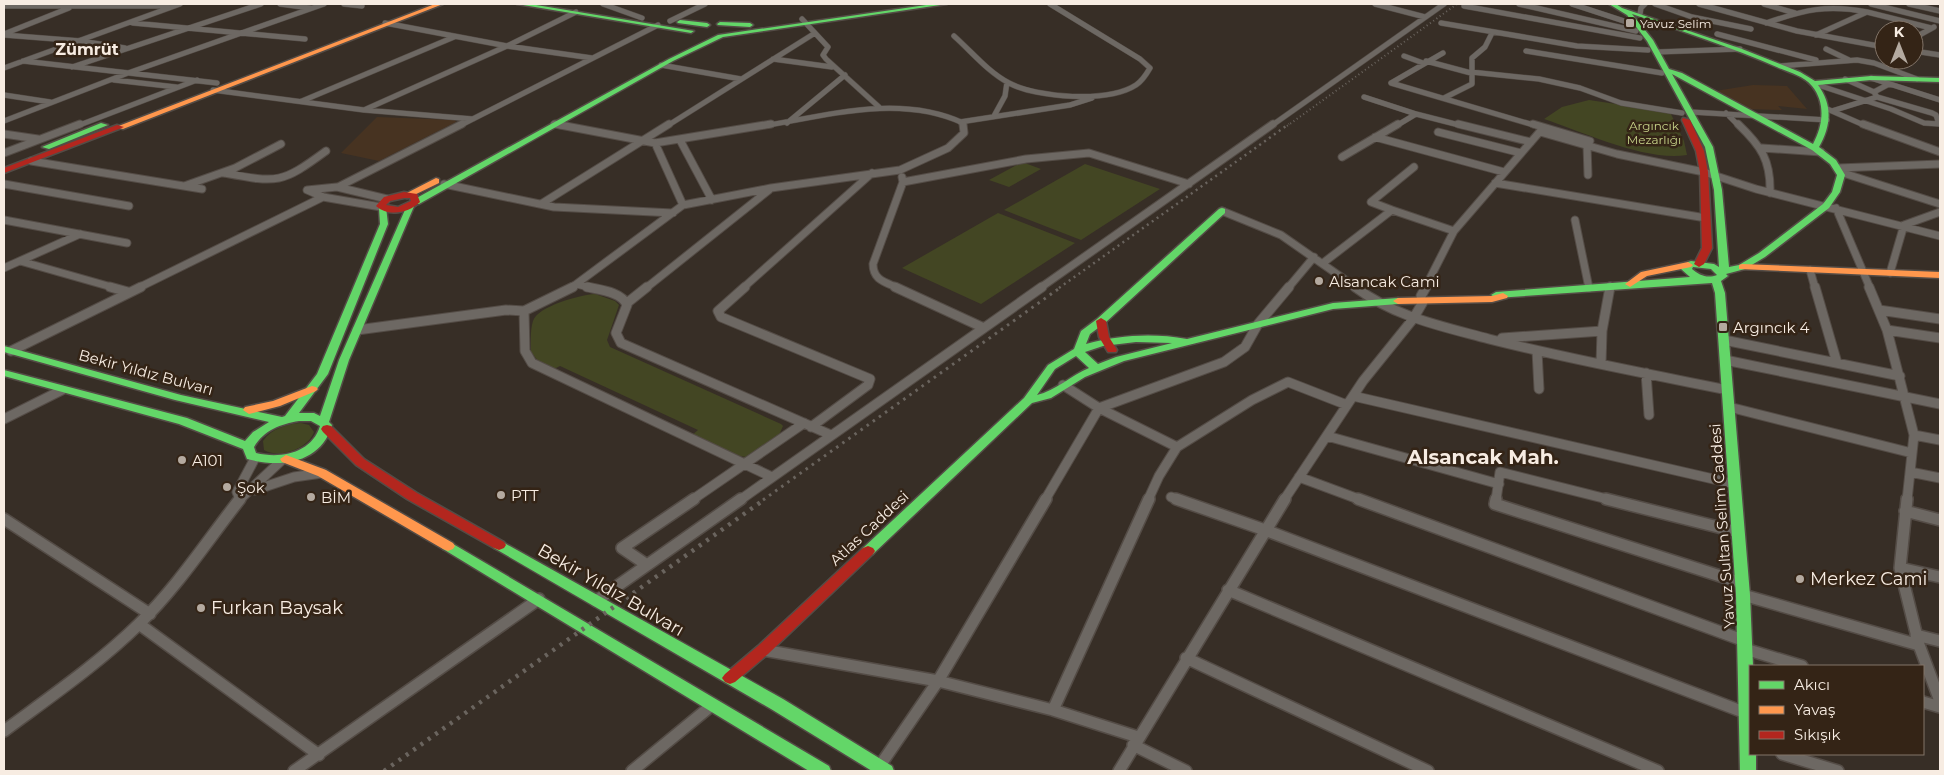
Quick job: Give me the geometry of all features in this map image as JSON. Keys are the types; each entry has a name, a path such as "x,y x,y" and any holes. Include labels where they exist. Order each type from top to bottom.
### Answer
{"street":[{"path":"4,35 80,4"},
{"path":"4,68 180,4"},
{"path":"178,27 247,4"},
{"path":"72,67 262,4"},
{"path":"280,4 311,9"},
{"path":"4,121 111,79 324,4"},
{"path":"344,4 362,6"},
{"path":"4,134 40,139 98,136 215,86 422,4"},
{"path":"4,171 31,161 74,136 440,4"},
{"path":"520,4 658,25 707,38 721,32 944,4"},
{"path":"551,4 605,7 642,18 707,24 721,32"},
{"path":"670,21 705,4"},
{"path":"804,21 914,4"},
{"path":"553,124 655,143 879,107 923,111 960,122 1070,105 1133,87 1146,77 1150,68 1140,59 1050,4"},
{"path":"1375,4 1425,17"},
{"path":"596,601 1444,4"},
{"path":"1519,4 1636,26 1638,24 1687,112 1709,147 1706,218 1708,248 1694,264 1686,269 1690,273 1704,279"},
{"path":"1572,4 1636,26"},
{"path":"1636,26 1641,8 1645,4"},
{"path":"1655,4 1687,15 1730,26 1752,29"},
{"path":"1699,4 1784,28 1874,45"},
{"path":"1764,4 1796,14"},
{"path":"1812,4 1846,7 1931,28"},
{"path":"1871,4 1940,21"},
{"path":"1909,4 1940,11"},
{"path":"1618,5 1636,26 1653,51"},
{"path":"4,6 173,6"},
{"path":"1464,6 1711,35 1824,62"},
{"path":"1766,23 1819,6"},
{"path":"364,110 507,46 576,12"},
{"path":"1815,35 1867,12"},
{"path":"1777,20 1784,28"},
{"path":"804,21 828,47 823,57 879,107"},
{"path":"130,23 305,39"},
{"path":"385,23 507,46 593,58"},
{"path":"1441,23 1577,46 1653,51 1740,49"},
{"path":"692,33 707,24"},
{"path":"338,187 658,25"},
{"path":"1924,32 1940,25"},
{"path":"1711,35 1730,26"},
{"path":"384,205 338,187 318,186 307,190 323,197 384,205 411,201 721,32"},
{"path":"248,447 251,456 269,461 284,459 312,448 323,439 338,377 411,201 685,46 692,40 692,33"},
{"path":"541,204 815,33"},
{"path":"1444,98 1472,84 1472,58 1485,47 1492,33"},
{"path":"4,35 81,41 127,48"},
{"path":"1711,35 1814,83 1866,100 1924,123 1939,124 1936,116 1932,113 1876,95 1845,79"},
{"path":"954,36 1007,82 1024,90 1090,95 1111,93"},
{"path":"300,102 454,37"},
{"path":"1826,49 1849,60"},
{"path":"1526,51 1680,74 1818,150 1839,170 1940,204"},
{"path":"1443,53 1425,62 1410,74 1391,83 1542,129 1709,172 1770,193 1904,225 1940,236"},
{"path":"1924,53 1940,55"},
{"path":"1404,56 1471,72 1539,79 1580,88 1621,103 1687,112 1751,114 1828,113 1866,100 1876,95 1889,84"},
{"path":"773,59 834,67"},
{"path":"1780,66 1849,60 1874,63 1917,79"},
{"path":"23,62 197,80 215,86 300,102 364,110 473,119"},
{"path":"4,73 33,63"},
{"path":"4,64 14,64"},
{"path":"661,65 741,79"},
{"path":"787,123 845,75"},
{"path":"1814,83 1871,78 1940,80"},
{"path":"1871,78 1940,100"},
{"path":"111,79 178,87"},
{"path":"4,165 74,136 178,87 197,80"},
{"path":"994,116 1005,96 1007,82"},
{"path":"1814,83 1824,96 1828,113 1818,150"},
{"path":"4,95 52,102"},
{"path":"1364,97 1416,114 1531,142"},
{"path":"1726,113 1762,148 1772,176 1770,193"},
{"path":"1828,113 1940,152"},
{"path":"1342,157 1416,114"},
{"path":"357,330 506,310 524,311 577,284 683,205 771,188 900,170 948,148 964,132 963,123 960,122"},
{"path":"1119,771 1135,741 1299,477 1350,400 1413,319 1454,231 1542,129"},
{"path":"1542,129 1587,146 1709,172"},
{"path":"1438,132 1521,153"},
{"path":"1375,138 1504,172"},
{"path":"4,153 40,139"},
{"path":"680,140 712,200"},
{"path":"655,143 683,205"},
{"path":"184,186 224,173 281,144"},
{"path":"4,145 18,147"},
{"path":"1587,146 1588,174"},
{"path":"1762,148 1818,150"},
{"path":"1927,148 1940,156"},
{"path":"224,173 268,182 281,180 293,176 326,151"},
{"path":"903,182 1026,159 1089,153 1189,184"},
{"path":"31,161 202,189"},
{"path":"1839,170 1904,164 1940,164"},
{"path":"1414,167 1371,202 1454,231"},
{"path":"900,170 903,182 873,264 874,274 878,279 984,328"},
{"path":"1629,284 1644,274 1694,264 1719,274 1742,266 1762,255 1831,207 1839,186 1839,170"},
{"path":"1709,172 1724,268 1719,274"},
{"path":"647,566 622,548 744,464 868,385 870,379 721,318 718,311 873,173"},
{"path":"1495,183 1706,218"},
{"path":"4,184 129,206"},
{"path":"444,184 554,207 673,213"},
{"path":"771,188 627,303 616,333 621,343 831,436"},
{"path":"7,350 323,197"},
{"path":"286,419 312,389 330,356 384,224 384,205"},
{"path":"1831,207 1887,330 1914,435 1900,568 1918,640 1940,701"},
{"path":"1323,263 1392,210"},
{"path":"1096,368 1078,352 1081,336 1089,328 1101,321 1222,212 1281,235 1377,301 1413,319 1537,350 1728,390"},
{"path":"1904,225 1940,212"},
{"path":"4,220 127,243"},
{"path":"1575,220 1589,288"},
{"path":"1890,273 1904,225"},
{"path":"4,268 80,234"},
{"path":"882,769 938,681 1098,408 1232,357 1250,342 1258,324 1314,256"},
{"path":"20,261 128,292"},
{"path":"1742,266 1940,275"},
{"path":"1810,270 1837,363"},
{"name":"Atlas Caddesi","path":"1028,400 1047,396 1096,368 1120,359 1333,306 1377,301 1422,299 1492,300 1503,296 1704,279 1719,274"},
{"name":"Yavuz Sultan Selim Caddesi","path":"1719,274 1743,589 1746,712 1749,743 1748,771"},
{"path":"577,284 619,296 627,303"},
{"path":"1601,364 1602,331 1610,286"},
{"path":"1879,310 1940,319"},
{"path":"524,311 526,323 523,349 532,363 772,477"},
{"path":"1101,321 1101,346 1120,359"},
{"path":"1887,330 1940,338"},
{"path":"1494,338 1602,331"},
{"name":"Atlas Caddesi","path":"730,678 763,650 1028,400 1050,368 1058,362 1078,352 1101,346 1155,338 1186,342"},
{"path":"1724,340 1900,376"},
{"name":"Bekir Yıldız Bulvarı","path":"7,350 179,398 240,412 286,419"},
{"path":"1537,350 1539,389"},
{"path":"1725,360 1906,399 1940,404"},
{"path":"4,373 182,421 248,447"},
{"path":"1646,373 1649,414"},
{"path":"1052,710 1159,476 1177,447 1252,400 1288,382 1350,400 1735,484"},
{"path":"1064,385 1098,408 1177,447"},
{"path":"240,412 276,404 312,389"},
{"path":"7,415 62,390"},
{"path":"1729,408 1912,453"},
{"path":"248,447 259,432 286,419 314,417 326,425"},
{"name":"Bekir Yıldız Bulvarı","path":"326,425 360,462 412,496 730,678 882,769"},
{"path":"1914,435 1940,440"},
{"path":"1327,436 1499,484"},
{"path":"240,499 237,492 255,458"},
{"path":"284,459 322,473 539,599 711,706 823,771"},
{"path":"4,731 9,724 86,670 140,624 172,589 240,499 250,492 284,459"},
{"path":"1738,532 1500,472 1495,504 1743,589 1918,640 1940,641"},
{"path":"1910,472 1940,478"},
{"path":"250,492 288,479 322,473"},
{"path":"1299,477 1799,665"},
{"path":"1171,496 1746,712"},
{"path":"1905,512 1940,520"},
{"path":"4,519 150,614"},
{"path":"1900,568 1940,577"},
{"path":"1228,590 1658,771"},
{"path":"294,771 539,599"},
{"path":"140,624 318,755"},
{"path":"763,650 938,681 1052,710 1135,741 1186,771"},
{"path":"1186,658 1428,771"},
{"path":"1924,702 1940,707"},
{"path":"632,771 711,706"},
{"path":"1785,755 1838,771"}],"shaded area":[{"path":"1753,85 1787,86 1807,109 1778,106 1782,110 1744,109 1715,91"},
{"path":"377,117 455,120 456,122 379,161 341,153"}],"green space":[{"name":"Argıncık Mezarlığı","path":"1589,100 1670,112 1684,141 1687,155 1671,156 1634,150 1544,119 1562,107"},
{"path":"1022,162 1041,169 1009,187 989,180"},
{"path":"1085,164 1160,189 1081,240 1004,210"},
{"path":"998,213 1075,243 981,304 902,268"},
{"path":"595,294 615,301 619,305 607,340 610,347 781,424 783,426 779,435 746,457 740,456 691,436 698,430 560,366 552,370 538,361 531,352 531,328 536,316 560,302"},
{"path":"301,423 309,425 314,432 306,443 299,448 285,453 270,453 264,450 263,441 270,433 284,426"}],"railway":[{"path":"1287,126 1457,4"},
{"path":"1059,288 1289,124"},
{"path":"763,500 1061,287"},
{"path":"384,771 765,499"}],"traffic: fast":[{"path":"520,4 691,31"},
{"path":"724,35 944,4"},
{"path":"1612,4 1629,14 1650,40 1709,147 1718,190 1724,268 1719,270"},
{"path":"1624,9 1740,50 1807,78 1820,92 1825,108 1824,124 1815,148"},
{"path":"680,22 707,25"},
{"path":"720,24 750,25"},
{"path":"416,202 671,60 720,36"},
{"path":"1669,71 1680,74 1815,148 1833,162 1841,175 1836,192 1826,206 1762,255 1742,267 1721,272"},
{"path":"1814,83 1871,78 1940,80"},
{"path":"46,147 104,125"},
{"path":"324,421 344,360 411,205"},
{"path":"290,418 322,374 384,224 383,209"},
{"path":"1096,368 1078,352 1085,333 1101,321 1222,211"},
{"path":"1691,264 1714,267 1723,276 1714,280 1699,278 1686,269 1691,264"},
{"path":"1496,295 1704,279"},
{"path":"1716,280 1720,293 1743,595 1748,771"},
{"path":"1028,400 1047,396 1081,375 1120,359 1333,306 1398,301"},
{"path":"868,551 1028,400 1037,385 1056,363 1085,348 1119,340 1154,338 1186,342"},
{"path":"4,349 179,398 282,421"},
{"path":"4,373 183,421 248,447"},
{"path":"299,417 314,417 326,425 323,436 317,445 297,456 285,459 262,459 251,456 248,447 257,434 276,423 299,417"},
{"path":"499,545 777,704 886,771"},
{"path":"448,546 823,771"}],"traffic: slow":[{"path":"120,127 440,4"},
{"path":"407,195 436,181"},
{"path":"1630,284 1644,274 1688,265"},
{"path":"1742,267 1940,275"},
{"path":"1398,301 1492,299 1503,296"},
{"path":"249,410 276,404 312,389"},
{"path":"286,459 322,473 448,546"}],"traffic: jam":[{"path":"1686,120 1700,151 1704,172 1707,248 1699,264"},
{"path":"4,171 120,127"},
{"path":"404,195 414,196 416,202 407,207 394,210 380,206 387,199 404,195"},
{"path":"1101,321 1104,337 1112,350"},
{"path":"327,429 360,462 412,496 499,545"},
{"path":"730,678 763,650 868,551"}],"place":[{"name":"Yavuz Selim","path":"1630,23"},
{"name":"Alsancak Cami","path":"1319,281"},
{"name":"Argıncık 4","path":"1723,327"},
{"name":"A101","path":"182,460"},
{"name":"Şok","path":"227,487"},
{"name":"PTT","path":"501,495"},
{"name":"BİM","path":"311,497"},
{"name":"Merkez Cami","path":"1800,579"},
{"name":"Furkan Baysak","path":"201,608"}],"district":[{"name":"Zümrüt","path":"87,49"},
{"name":"Alsancak Mah.","path":"1483,457"}]}
